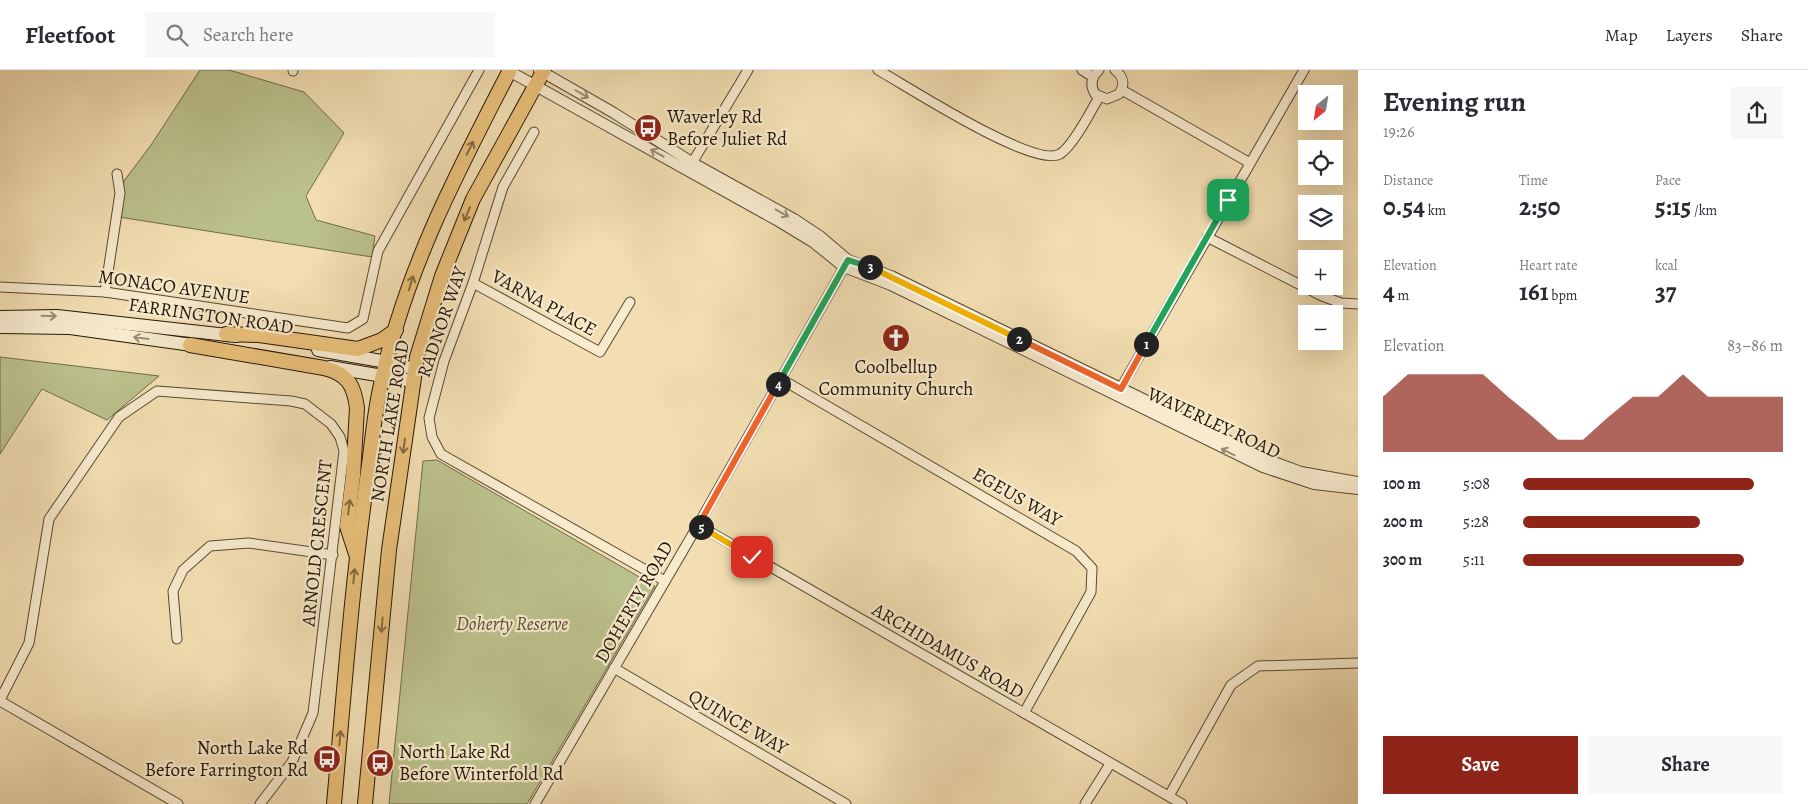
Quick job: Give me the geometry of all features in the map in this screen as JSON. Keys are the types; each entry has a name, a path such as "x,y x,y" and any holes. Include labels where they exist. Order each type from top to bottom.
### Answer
{"main road":[{"name":"NORTH LAKE ROAD","path":"334,804 356,554 385,368 426,242 448,191 509,70"},
{"name":"NORTH LAKE ROAD","path":"365,804 389,550 414,375 442,276 470,207 488,170 536,86 542,71"},
{"name":"FARRINGTON ROAD","path":"0,316 57,316 226,334 414,375"},
{"name":"FARRINGTON ROAD","path":"0,327 70,328 190,345 385,368"},
{"path":"226,334 259,335 358,349 382,340 396,330"},
{"path":"190,345 324,368 343,376 351,382 355,390 357,408 347,529 356,554"}],"street":[{"name":"MONACO AVENUE","path":"0,287 105,292 348,328 363,319 378,251 479,70"},
{"name":"WAVERLEY ROAD","path":"509,70 536,86 807,227 846,263 891,285 1119,393 1266,459 1301,472 1358,482"},
{"path":"690,166 748,70"},
{"path":"1082,70 1096,73 1093,90 1099,97 1112,99 1122,90 1123,81 1115,70"},
{"path":"1119,393 1304,70"},
{"name":"WAVERLEY ROAD","path":"542,71 614,113 690,166"},
{"path":"882,71 937,105 1011,144 1045,156 1055,156 1066,149 1099,97"},
{"path":"1122,90 1250,163"},
{"name":"RADNOR WAY","path":"534,132 503,187 473,283 444,361 430,418 432,436 441,454 665,580"},
{"path":"105,292 120,193 117,174"},
{"path":"1207,237 1322,296 1341,303 1358,304"},
{"name":"DOHERTY ROAD","path":"535,804 698,526 846,263"},
{"name":"VARNA PLACE","path":"473,283 600,352 630,302"},
{"name":"EGEUS WAY","path":"781,379 1076,551 1092,568 1091,592 1024,713"},
{"name":"ARNOLD CRESCENT","path":"0,701 29,643 49,519 119,417 157,391 305,404 331,424 340,437 344,451 333,555 313,713 292,762 260,804"},
{"name":"WAVERLEY ROAD","path":"1119,393 1263,468 1314,484 1358,489"},
{"name":"ARCHIDAMUS ROAD","path":"698,526 1182,804"},
{"path":"177,639 173,591 183,570 210,546 250,543 333,555"},
{"path":"1169,796 1231,685 1258,666 1358,662"},
{"name":"QUINCE WAY","path":"614,668 846,804"},
{"path":"0,701 178,804"},
{"path":"1085,804 1110,764"}],"green space":[{"path":"200,70 229,70 304,92 344,133 306,196 316,220 375,236 372,257 119,217 124,181 151,145"},
{"path":"0,357 159,376 107,420 42,389 0,454"},
{"name":"Doherty Reserve","path":"437,460 655,586 527,804 389,804 423,461"}],"place":[{"name":"Waverley Rd Before Juliet Rd","path":"648,128"},
{"name":"Coolbellup Community Church","path":"896,338"},
{"name":"North Lake Rd Before Farrington Rd","path":"327,759"},
{"name":"North Lake Rd Before Winterfold Rd","path":"380,763"}],"route":[{"path":"752,557 698,526 848,260 891,276 1121,389 1228,200"}]}
